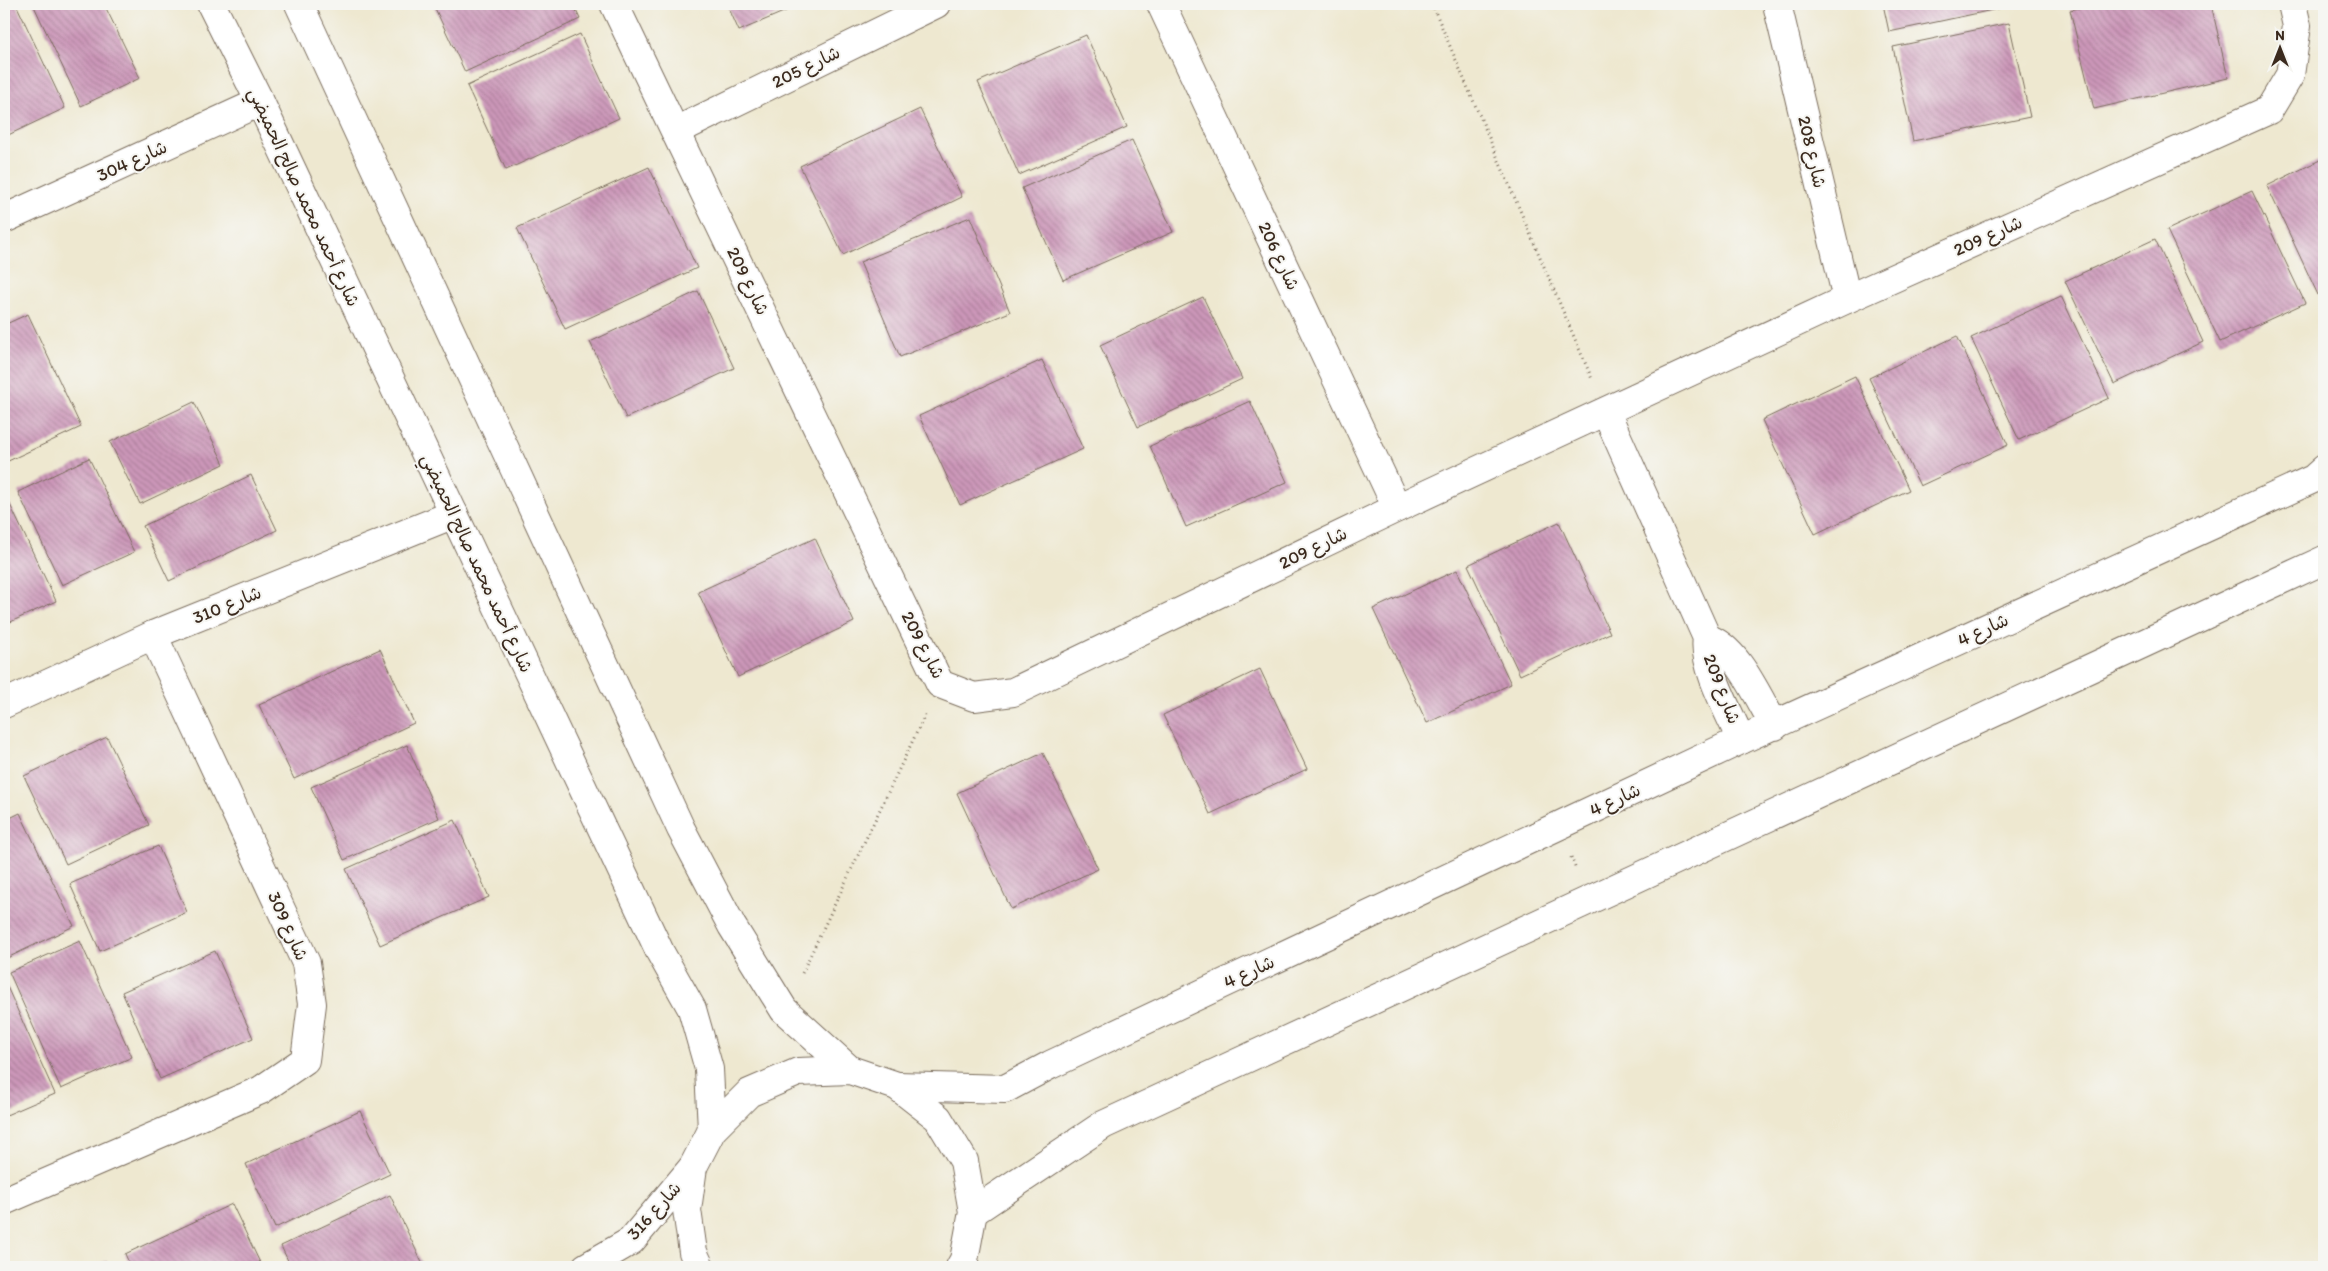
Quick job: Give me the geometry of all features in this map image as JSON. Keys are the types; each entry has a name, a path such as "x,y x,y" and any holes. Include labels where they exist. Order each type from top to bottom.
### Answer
{"street":[{"name":"شارع أحمد محمد صالح الحميضي","path":"211,4 260,102 660,952 692,1009 709,1069 712,1130"},
{"path":"299,4 681,829 732,926 784,1010 850,1070"},
{"name":"شارع 209","path":"614,4 940,684 974,697 1013,692 1397,508 1847,299 2269,110 2290,75 2297,26 2292,4"},
{"name":"شارع 205","path":"676,131 936,4"},
{"name":"شارع 206","path":"1161,4 1397,508"},
{"name":"شارع 208","path":"1777,4 1847,299"},
{"name":"شارع 304","path":"4,219 260,102"},
{"name":"شارع 209","path":"1606,412 1707,638 1706,646 1709,665 1742,740"},
{"name":"شارع 4","path":"898,1086 1005,1089 1050,1065 1742,740 2313,479 2324,469"},
{"name":"شارع 310","path":"4,704 153,635 454,514"},
{"path":"973,1212 1103,1125 2324,560"},
{"name":"شارع 309","path":"4,1200 261,1090 304,1060 312,1004 306,963 153,635"},
{"name":"شارع 209","path":"1707,638 1717,641 1732,655 1774,726"},
{"path":"700,1267 693,1252 687,1210 694,1167 712,1130 749,1093 798,1072 850,1070 898,1086 938,1118 964,1161 973,1212 962,1265"},
{"name":"شارع 316","path":"586,1267 631,1241 694,1167"}],"path":[{"path":"1432,4 1606,412"},
{"path":"784,1010 940,684"},
{"path":"1556,827 1590,899"}],"building":[{"path":"4,4 16,4 65,108 4,137"},
{"path":"33,4 104,4 140,78 81,106"},
{"path":"433,4 573,4 580,19 465,72"},
{"path":"727,4 802,4 739,31"},
{"path":"1883,4 2001,4 2002,8 1889,32"},
{"path":"2096,4 2211,4 2228,78 2094,109 2070,10"},
{"path":"2009,23 2030,117 1913,141 1893,47"},
{"path":"580,34 619,118 506,170 467,86"},
{"path":"1086,35 1127,127 1019,175 978,82"},
{"path":"920,109 962,197 843,255 800,166"},
{"path":"1132,140 1173,232 1063,280 1022,188"},
{"path":"2324,158 2324,292 2318,295 2267,186"},
{"path":"649,167 697,268 565,329 517,228"},
{"path":"2252,191 2305,303 2220,342 2167,230"},
{"path":"970,217 1010,312 900,357 860,262"},
{"path":"2155,239 2203,342 2114,384 2065,281"},
{"path":"698,291 734,368 626,418 590,342"},
{"path":"2061,296 2109,398 2019,440 1971,338"},
{"path":"1203,297 1242,379 1138,427 1100,345"},
{"path":"28,314 81,427 6,462 4,456 4,325"},
{"path":"1957,336 2008,445 1920,486 1869,378"},
{"path":"1042,360 1083,449 960,505 919,416"},
{"path":"1855,376 1909,490 1815,534 1762,420"},
{"path":"1250,401 1287,482 1186,527 1150,446"},
{"path":"194,402 224,464 140,504 110,442"},
{"path":"89,458 134,552 62,585 18,492"},
{"path":"251,475 277,530 169,581 143,526"},
{"path":"4,492 56,601 4,625"},
{"path":"1559,522 1610,633 1520,675 1468,565"},
{"path":"815,538 854,622 738,677 698,592"},
{"path":"1457,570 1511,684 1427,723 1373,609"},
{"path":"380,649 414,723 294,779 259,705"},
{"path":"1260,669 1307,769 1210,814 1163,715"},
{"path":"107,737 149,825 66,864 24,776"},
{"path":"407,745 439,818 344,860 311,787"},
{"path":"1043,753 1098,869 1011,909 957,793"},
{"path":"20,813 74,926 5,959 4,821"},
{"path":"455,820 489,897 380,945 346,869"},
{"path":"158,846 187,912 100,951 70,884"},
{"path":"80,941 132,1057 61,1089 9,972"},
{"path":"215,951 253,1038 160,1079 122,992"},
{"path":"4,980 55,1094 4,1116"},
{"path":"360,1111 390,1174 275,1228 246,1164"},
{"path":"390,1195 424,1267 291,1267 281,1246"},
{"path":"232,1204 262,1267 131,1267 125,1254"},
{"path":"106,1261 108,1267 93,1267"}]}
